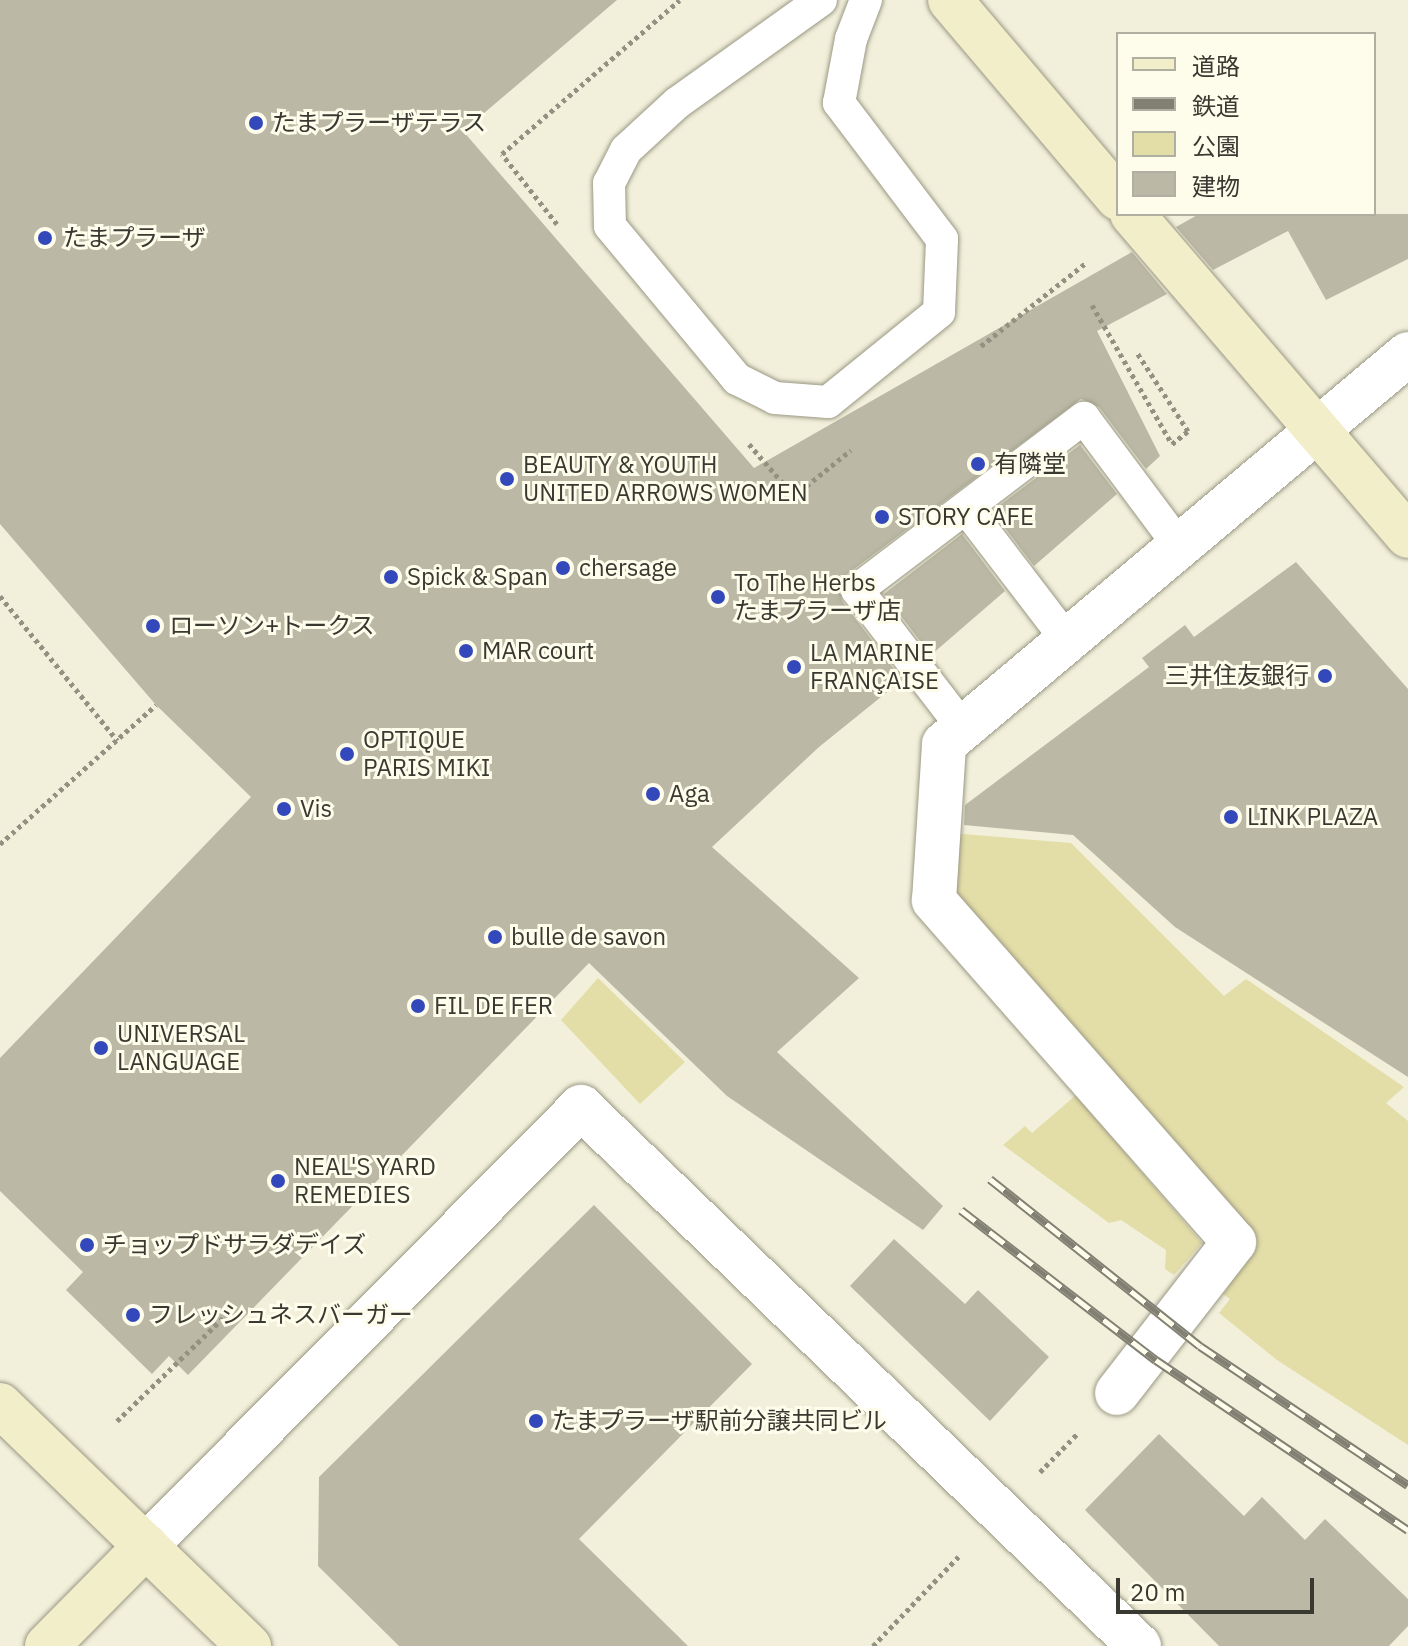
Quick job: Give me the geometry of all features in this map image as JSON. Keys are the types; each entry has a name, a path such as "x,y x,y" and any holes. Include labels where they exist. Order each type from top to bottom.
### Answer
{"street":[{"path":"950,0 1116,196"},
{"path":"1134,216 1408,536"},
{"path":"1117,1393 1234,1242 934,900 944,744 1408,354"},
{"path":"47,1646 581,1107 1139,1646"},
{"path":"0,1405 249,1646"}],"lane":[{"path":"821,0 677,103 626,150 609,183 610,226 737,379 775,398 828,402 939,312 942,239 839,103 851,39 866,0"},
{"path":"963,728 857,590 1084,418 1180,547"},
{"path":"966,508 1067,640"}],"path":[{"path":"1092,305 1172,444 1188,431 1136,351"},
{"path":"0,596 117,740"},
{"path":"0,844 156,705"},
{"path":"117,1421 227,1314"},
{"path":"1033,1479 1117,1393"},
{"path":"873,1646 1002,1511"}],"green space":[{"path":"950,833 1071,843 1224,996 1246,979 1404,1087 1386,1103 1408,1121 1408,1445 1277,1360 1219,1313 1230,1299 1223,1294 1253,1246 948,896"},
{"path":"598,978 685,1062 640,1104 561,1020"},
{"path":"1076,1095 1202,1243 1174,1275 1165,1269 1166,1250 1121,1220 1109,1223 1003,1145 1025,1126 1032,1133"}],"building":[{"path":"0,0 617,0 463,131 754,468 1132,252 1167,294 1097,331 1160,456 1146,469 1099,407 1081,399 846,575 839,583 842,601 902,680 819,747 712,847 859,978 777,1052 943,1206 923,1230 727,1096 589,963 188,1375 169,1356 152,1374 66,1290 83,1272 0,1191 0,1058 251,797 156,705 0,524"},
{"path":"1408,214 1408,259 1326,300 1288,231 1213,270 1176,227 1195,216"},
{"path":"1080,445 1117,494 1034,566 992,511"},
{"path":"962,534 1005,591 931,655 884,594"},
{"name":"LINK PLAZA","path":"1296,562 1408,689 1408,1077 1175,927 1073,835 964,825 965,805 1149,667 1142,658 1185,625 1194,637"},
{"name":"たまプラーザ駅前分譲共同ビル","path":"594,1205 752,1364 579,1539 688,1646 399,1646 318,1566 319,1477"},
{"path":"894,1239 965,1304 978,1290 1049,1357 990,1421 850,1286"},
{"path":"1159,1434 1244,1516 1262,1497 1305,1540 1325,1519 1408,1599 1408,1626 1389,1646 1219,1646 1085,1510"}],"railway":[{"path":"990,1179 1200,1346 1408,1485"},
{"path":"961,1210 1156,1360 1408,1530"}],"place":[{"name":"たまプラーザテラス","path":"256,123"},
{"name":"たまプラーザ","path":"45,238"},
{"name":"有隣堂","path":"978,464"},
{"name":"BEAUTY & YOUTH UNITED ARROWS WOMEN","path":"507,479"},
{"name":"STORY CAFE","path":"882,517"},
{"name":"chersage","path":"563,568"},
{"name":"Spick & Span","path":"391,577"},
{"name":"To The Herbs たまプラーザ店","path":"718,597"},
{"name":"ローソン+トークス","path":"153,626"},
{"name":"MAR court","path":"466,651"},
{"name":"LA MARINE FRANÇAISE","path":"794,667"},
{"name":"三井住友銀行","path":"1325,676"},
{"name":"OPTIQUE PARIS MIKI","path":"347,754"},
{"name":"Aga","path":"653,794"},
{"name":"Vis","path":"284,809"},
{"name":"LINK PLAZA","path":"1231,817"},
{"name":"bulle de savon","path":"495,937"},
{"name":"FIL DE FER","path":"418,1006"},
{"name":"UNIVERSAL LANGUAGE","path":"101,1048"},
{"name":"NEAL'S YARD REMEDIES","path":"278,1181"},
{"name":"チョップドサラダデイズ","path":"87,1245"},
{"name":"フレッシュネスバーガー","path":"133,1315"},
{"name":"たまプラーザ駅前分譲共同ビル","path":"536,1421"}]}
